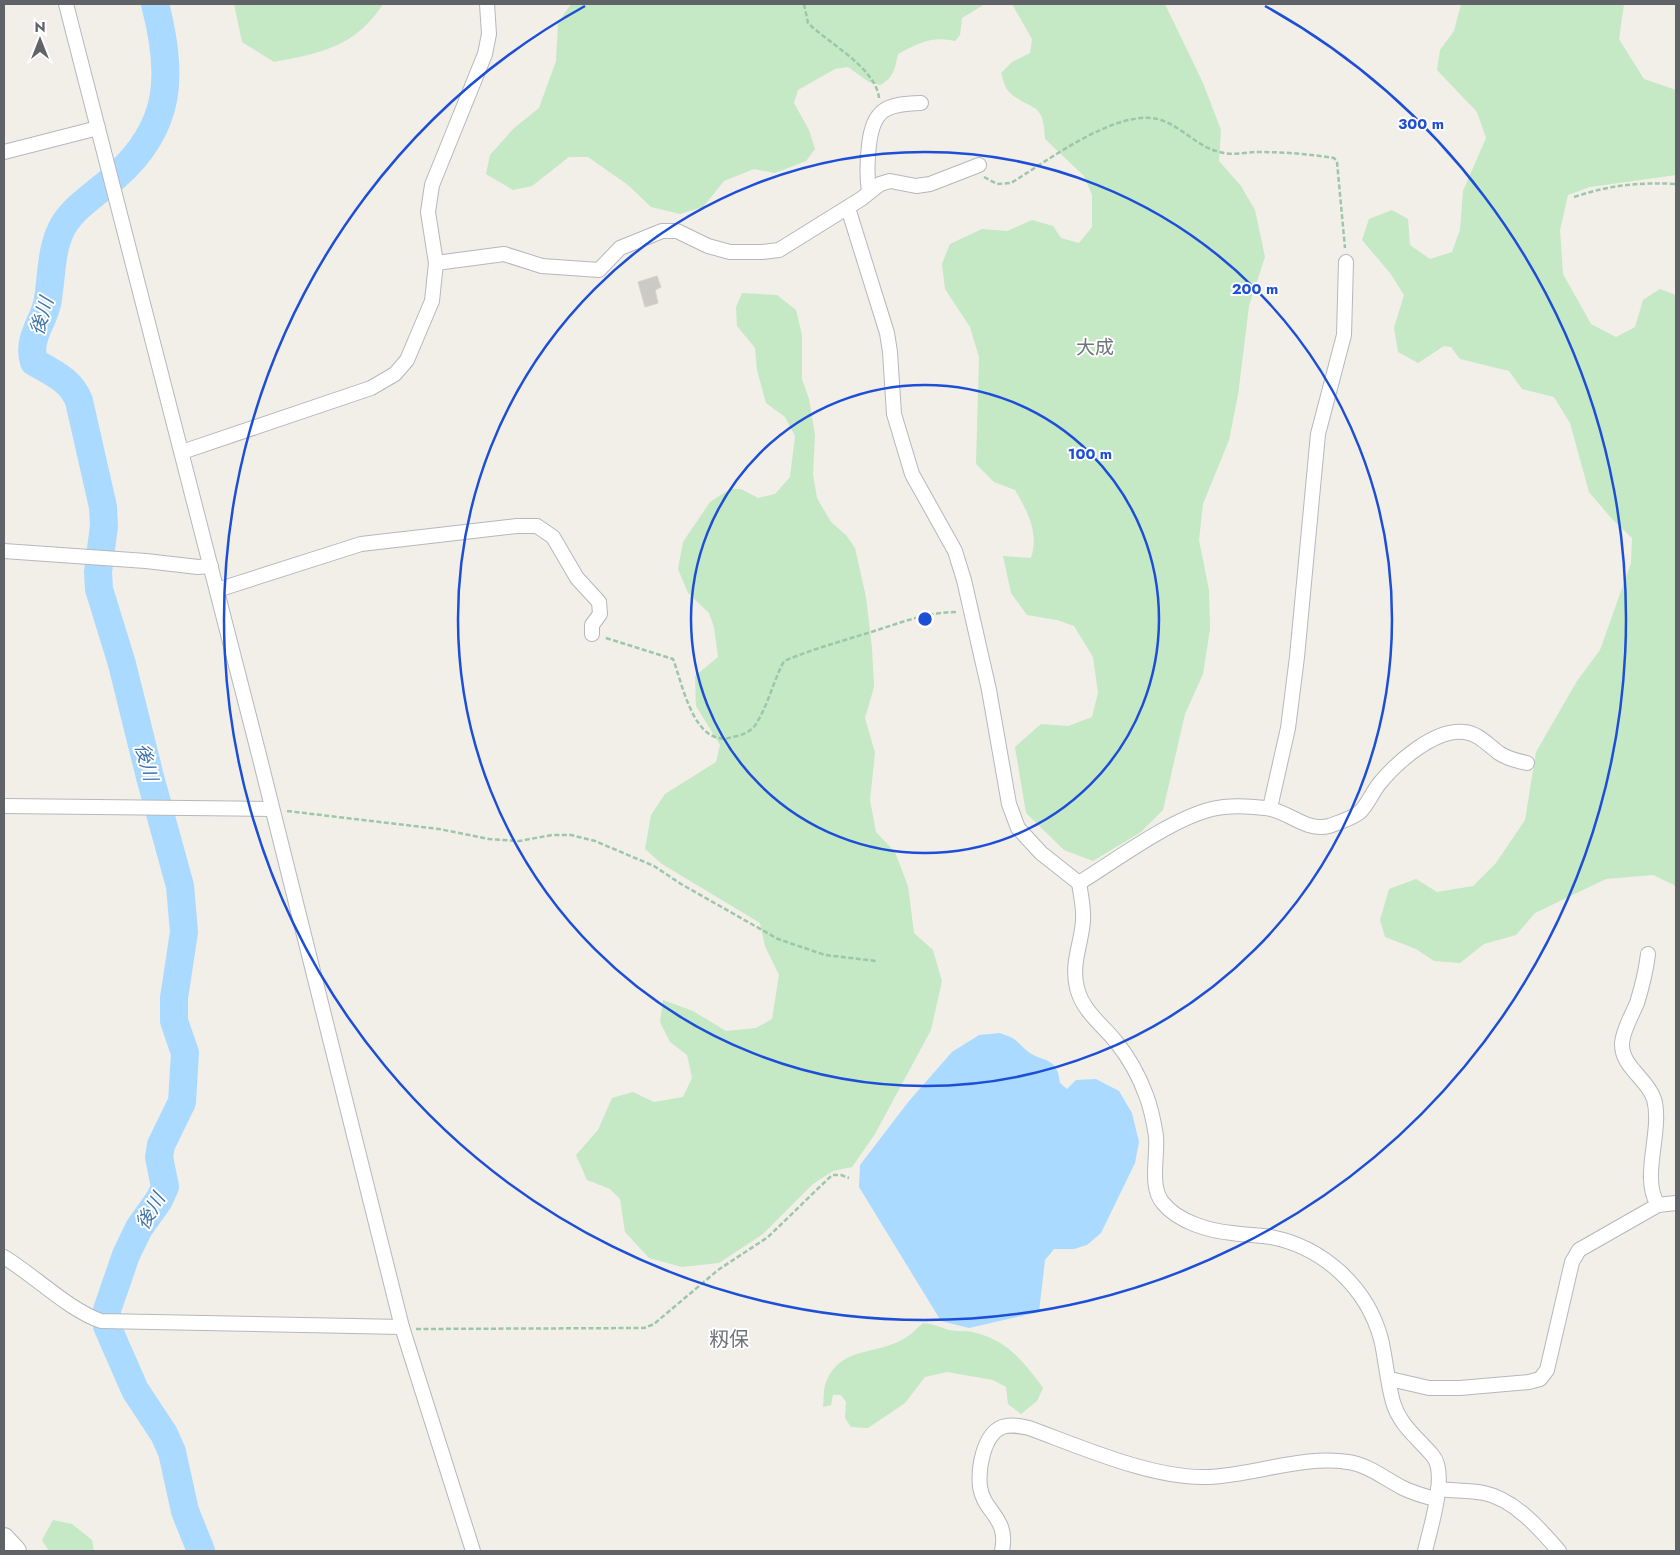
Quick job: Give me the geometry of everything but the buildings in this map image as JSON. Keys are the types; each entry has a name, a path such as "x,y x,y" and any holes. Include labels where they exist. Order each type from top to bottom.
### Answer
{"street":[{"path":"66,4 211,566 402,1327 473,1551"},
{"path":"182,452 371,388 394,374 407,360 432,301 436,263 428,212 432,185 485,54 489,34 488,4"},
{"path":"870,192 868,155 873,120 880,113 899,105 921,103"},
{"path":"4,152 98,128"},
{"path":"436,263 504,254 542,266 599,270 620,248 662,231 677,231 708,246 730,252 779,250 794,242 829,217 848,208 880,184 890,181 916,186 930,184 979,165"},
{"path":"848,208 887,333 894,414 899,436 912,474 955,551 989,690 1008,804 1018,828 1041,854 1080,883 1083,921 1074,968 1077,989 1085,1007 1117,1043 1135,1069 1147,1096 1156,1138 1156,1189 1162,1203 1198,1225 1221,1232 1270,1237 1286,1241 1334,1266 1354,1286 1368,1308 1381,1338 1393,1402 1402,1424 1434,1457 1439,1470 1437,1494 1425,1551"},
{"path":"1270,808 1288,728 1297,656 1318,434 1344,335 1346,262"},
{"path":"217,590 361,544 517,526 537,526 553,536 577,578 598,602 600,614 592,625 592,634"},
{"path":"4,550 198,567 211,566"},
{"path":"1080,883 1126,853 1200,813 1233,807 1270,808 1313,827 1326,826 1347,820 1364,807 1378,785 1406,756 1431,740 1452,732 1463,731 1473,734 1511,759 1527,763"},
{"path":"4,806 272,809"},
{"path":"1648,954 1638,1000 1622,1042 1629,1066 1654,1098 1656,1121 1652,1186 1653,1197 1658,1205"},
{"path":"1390,1379 1428,1388 1460,1388 1529,1382 1540,1379 1546,1370 1572,1262 1579,1250 1658,1205 1676,1203"},
{"path":"4,1257 26,1270 88,1316 107,1321 402,1327"},
{"path":"1002,1551 1003,1530 980,1488 981,1460 993,1434 1001,1428 1013,1425 1029,1428 1148,1469 1181,1476 1238,1475 1307,1462 1362,1464 1403,1488 1437,1494 1486,1493 1504,1500 1531,1521 1559,1551"},
{"path":"4,1538 16,1551"}],"path":[{"path":"804,4 808,23 822,36 842,49 872,80 879,94 880,113"},
{"path":"979,165 984,178 997,184 1011,183 1093,133 1138,118 1153,118 1166,122 1209,149 1225,153 1258,152 1334,158 1337,162 1346,262"},
{"path":"1574,197 1596,190 1632,183 1676,184"},
{"path":"592,634 673,659 692,713 701,728 710,736 728,739 746,733 755,726 784,662 811,650 900,622 939,612 971,612"},
{"path":"272,809 439,829 489,839 519,841 552,834 571,835 595,840 654,866 681,884 778,939 825,955 876,961"},
{"path":"402,1327 435,1329 644,1328 654,1324 718,1270 768,1237 832,1175 850,1178"}],"green space":[{"path":"234,4 383,4 361,30 336,46 274,62 242,42"},
{"path":"571,4 985,4 962,18 960,35 955,41 939,39 925,41 898,54 891,76 880,85 869,82 848,67 835,69 798,90 794,103 809,130 815,149 806,161 775,173 754,169 724,181 703,207 680,214 651,207 628,185 588,157 569,157 532,186 513,190 486,174 490,155 513,129 539,108 556,61 558,23"},
{"path":"1012,4 1165,4 1203,83 1221,130 1219,161 1241,186 1255,210 1265,257 1249,306 1238,395 1229,440 1203,504 1199,540 1209,590 1210,629 1203,674 1185,714 1163,810 1141,832 1093,861 1064,850 1026,813 1015,747 1041,724 1068,726 1092,717 1098,693 1093,657 1074,626 1057,620 1027,615 1011,593 1003,556 1031,558 1034,540 1033,531 1028,515 1015,490 994,482 976,464 979,357 970,327 945,289 942,264 950,244 982,229 1007,231 1032,220 1053,226 1061,238 1079,243 1092,227 1092,195 1084,176 1045,139 1042,118 1039,112 1009,92 1004,83 1001,73 1012,62 1030,53 1032,39"},
{"path":"1461,4 1624,4 1619,39 1644,79 1676,90 1676,175 1590,187 1568,195 1560,230 1563,274 1591,324 1616,337 1635,327 1643,300 1660,289 1676,295 1676,889 1674,885 1653,875 1606,879 1535,913 1516,935 1484,944 1460,963 1434,961 1416,949 1385,937 1380,920 1389,889 1416,879 1437,892 1473,886 1496,863 1525,820 1536,752 1577,681 1600,650 1631,563 1632,538 1612,519 1589,492 1570,423 1554,397 1522,389 1509,371 1460,359 1451,347 1444,346 1418,363 1398,352 1394,328 1404,295 1390,273 1362,240 1369,219 1392,210 1408,219 1410,245 1430,259 1452,252 1460,230 1463,191 1486,138 1477,112 1437,70 1440,50 1454,31"},
{"path":"742,293 777,295 796,310 802,335 802,379 809,399 815,435 813,474 817,498 831,522 846,535 855,548 866,597 874,687 865,718 875,753 870,800 876,832 895,852 908,886 914,933 933,950 942,981 931,1030 875,1134 852,1167 833,1171 813,1184 763,1234 719,1263 682,1267 649,1258 625,1232 620,1199 610,1189 587,1180 576,1155 598,1130 612,1098 633,1092 654,1102 683,1097 692,1078 687,1055 670,1042 660,1022 663,1000 693,1011 726,1031 756,1028 772,1019 779,975 765,946 760,923 662,864 645,849 651,815 665,794 716,762 720,745 696,706 695,676 718,657 714,627 709,613 688,593 678,569 683,542 710,502 730,489 741,489 758,498 775,494 790,477 795,436 785,417 766,403 757,370 755,348 737,326 736,307"},
{"path":"923,1323 949,1330 973,1332 1007,1347 1043,1388 1037,1401 1021,1414 1008,1404 1006,1387 993,1380 947,1372 925,1377 905,1403 868,1428 851,1427 845,1418 846,1402 841,1395 833,1395 831,1405 823,1407 826,1383 833,1369 841,1361 851,1356 895,1343 908,1336"},
{"path":"53,1520 72,1524 92,1540 94,1551 49,1551 42,1540"}],"water":[{"path":"1000,1033 1010,1037 1032,1054 1052,1064 1056,1068 1060,1083 1067,1089 1076,1080 1096,1079 1119,1091 1132,1113 1139,1142 1135,1163 1101,1233 1087,1245 1074,1249 1054,1249 1045,1260 1039,1312 969,1328 941,1321 859,1187 860,1165 909,1101 952,1052 979,1035"}],"waterway":[{"name":"後川","path":"155,4 161,29 166,76 164,97 158,118 148,138 134,158 115,177 80,206 63,226 56,244 47,304 36,332 32,354 34,362 66,382 79,401 103,507 104,526 98,572 99,589 122,664 180,886 184,932 174,998 174,1021 185,1053 182,1102 161,1145 159,1157 165,1187 159,1200 139,1228 126,1255 107,1310 107,1326 135,1390 164,1434 172,1452 185,1511 201,1551"}],"district":[{"name":"大成","path":"1095,347"},
{"name":"籾保","path":"729,1339"}]}
